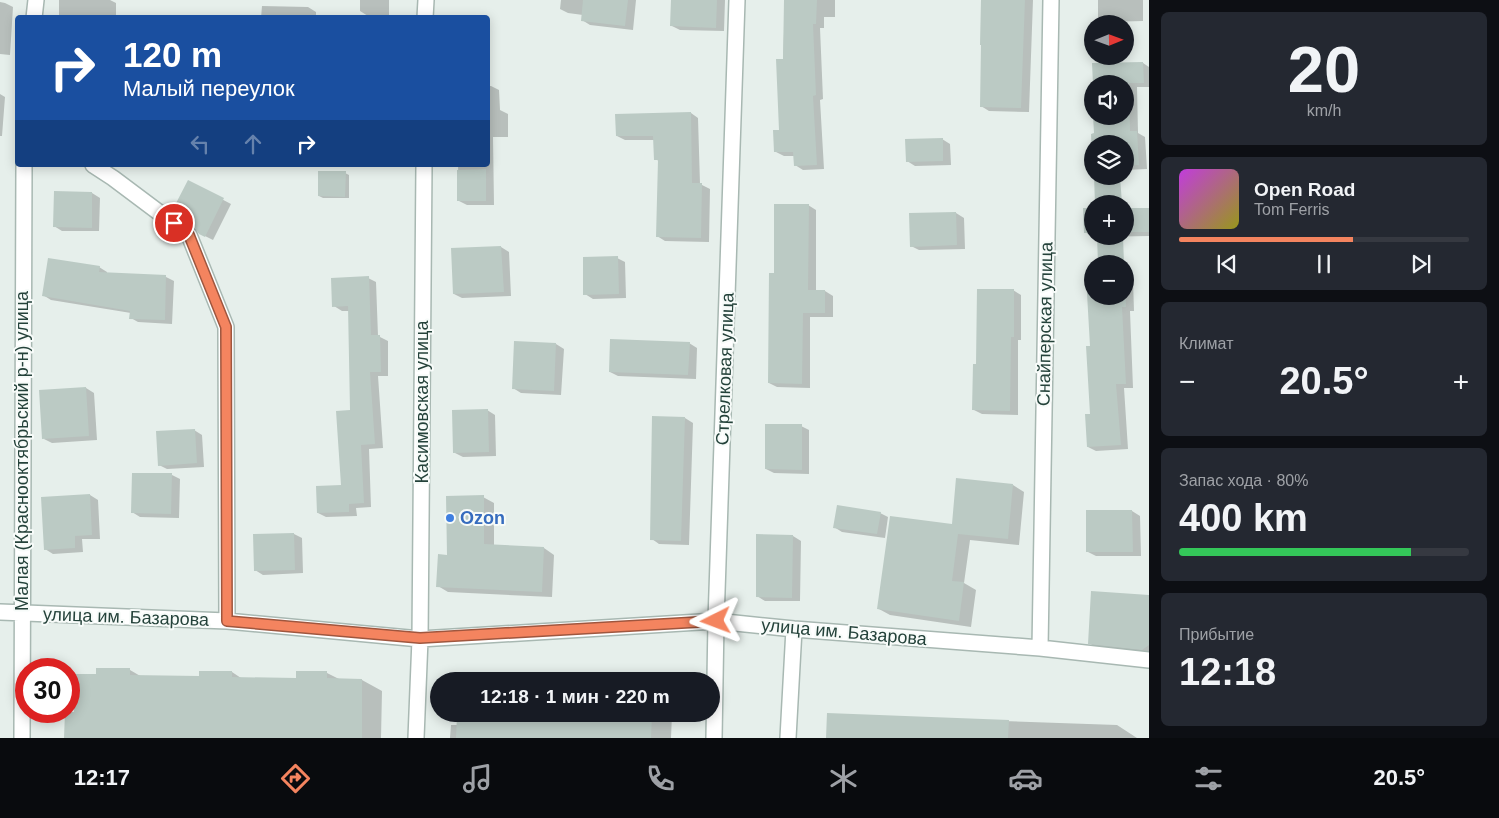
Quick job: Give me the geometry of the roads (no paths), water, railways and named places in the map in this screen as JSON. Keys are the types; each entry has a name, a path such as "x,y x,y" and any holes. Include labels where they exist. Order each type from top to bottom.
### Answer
{"street":[{"path":"34,15 36,0"},
{"path":"426,0 426,15"},
{"name":"Стрелковая улица","path":"714,738 716,621 737,0"},
{"name":"Снайперская улица","path":"1040,648 1051,0"},
{"name":"Малая (Краснооктябрьский р-н) улица","path":"22,738 24,167"},
{"path":"96,167 189,235 226,327 227,621"},
{"name":"Касимовская улица","path":"416,738 420,638 424,167"},
{"name":"улица им. Базарова","path":"0,612 227,621 420,638 716,621 1040,648 1149,660"},
{"path":"788,738 794,629"},
{"path":"1149,660 1149,673"}],"place":[{"name":"Ozon","path":"450,518"}]}
